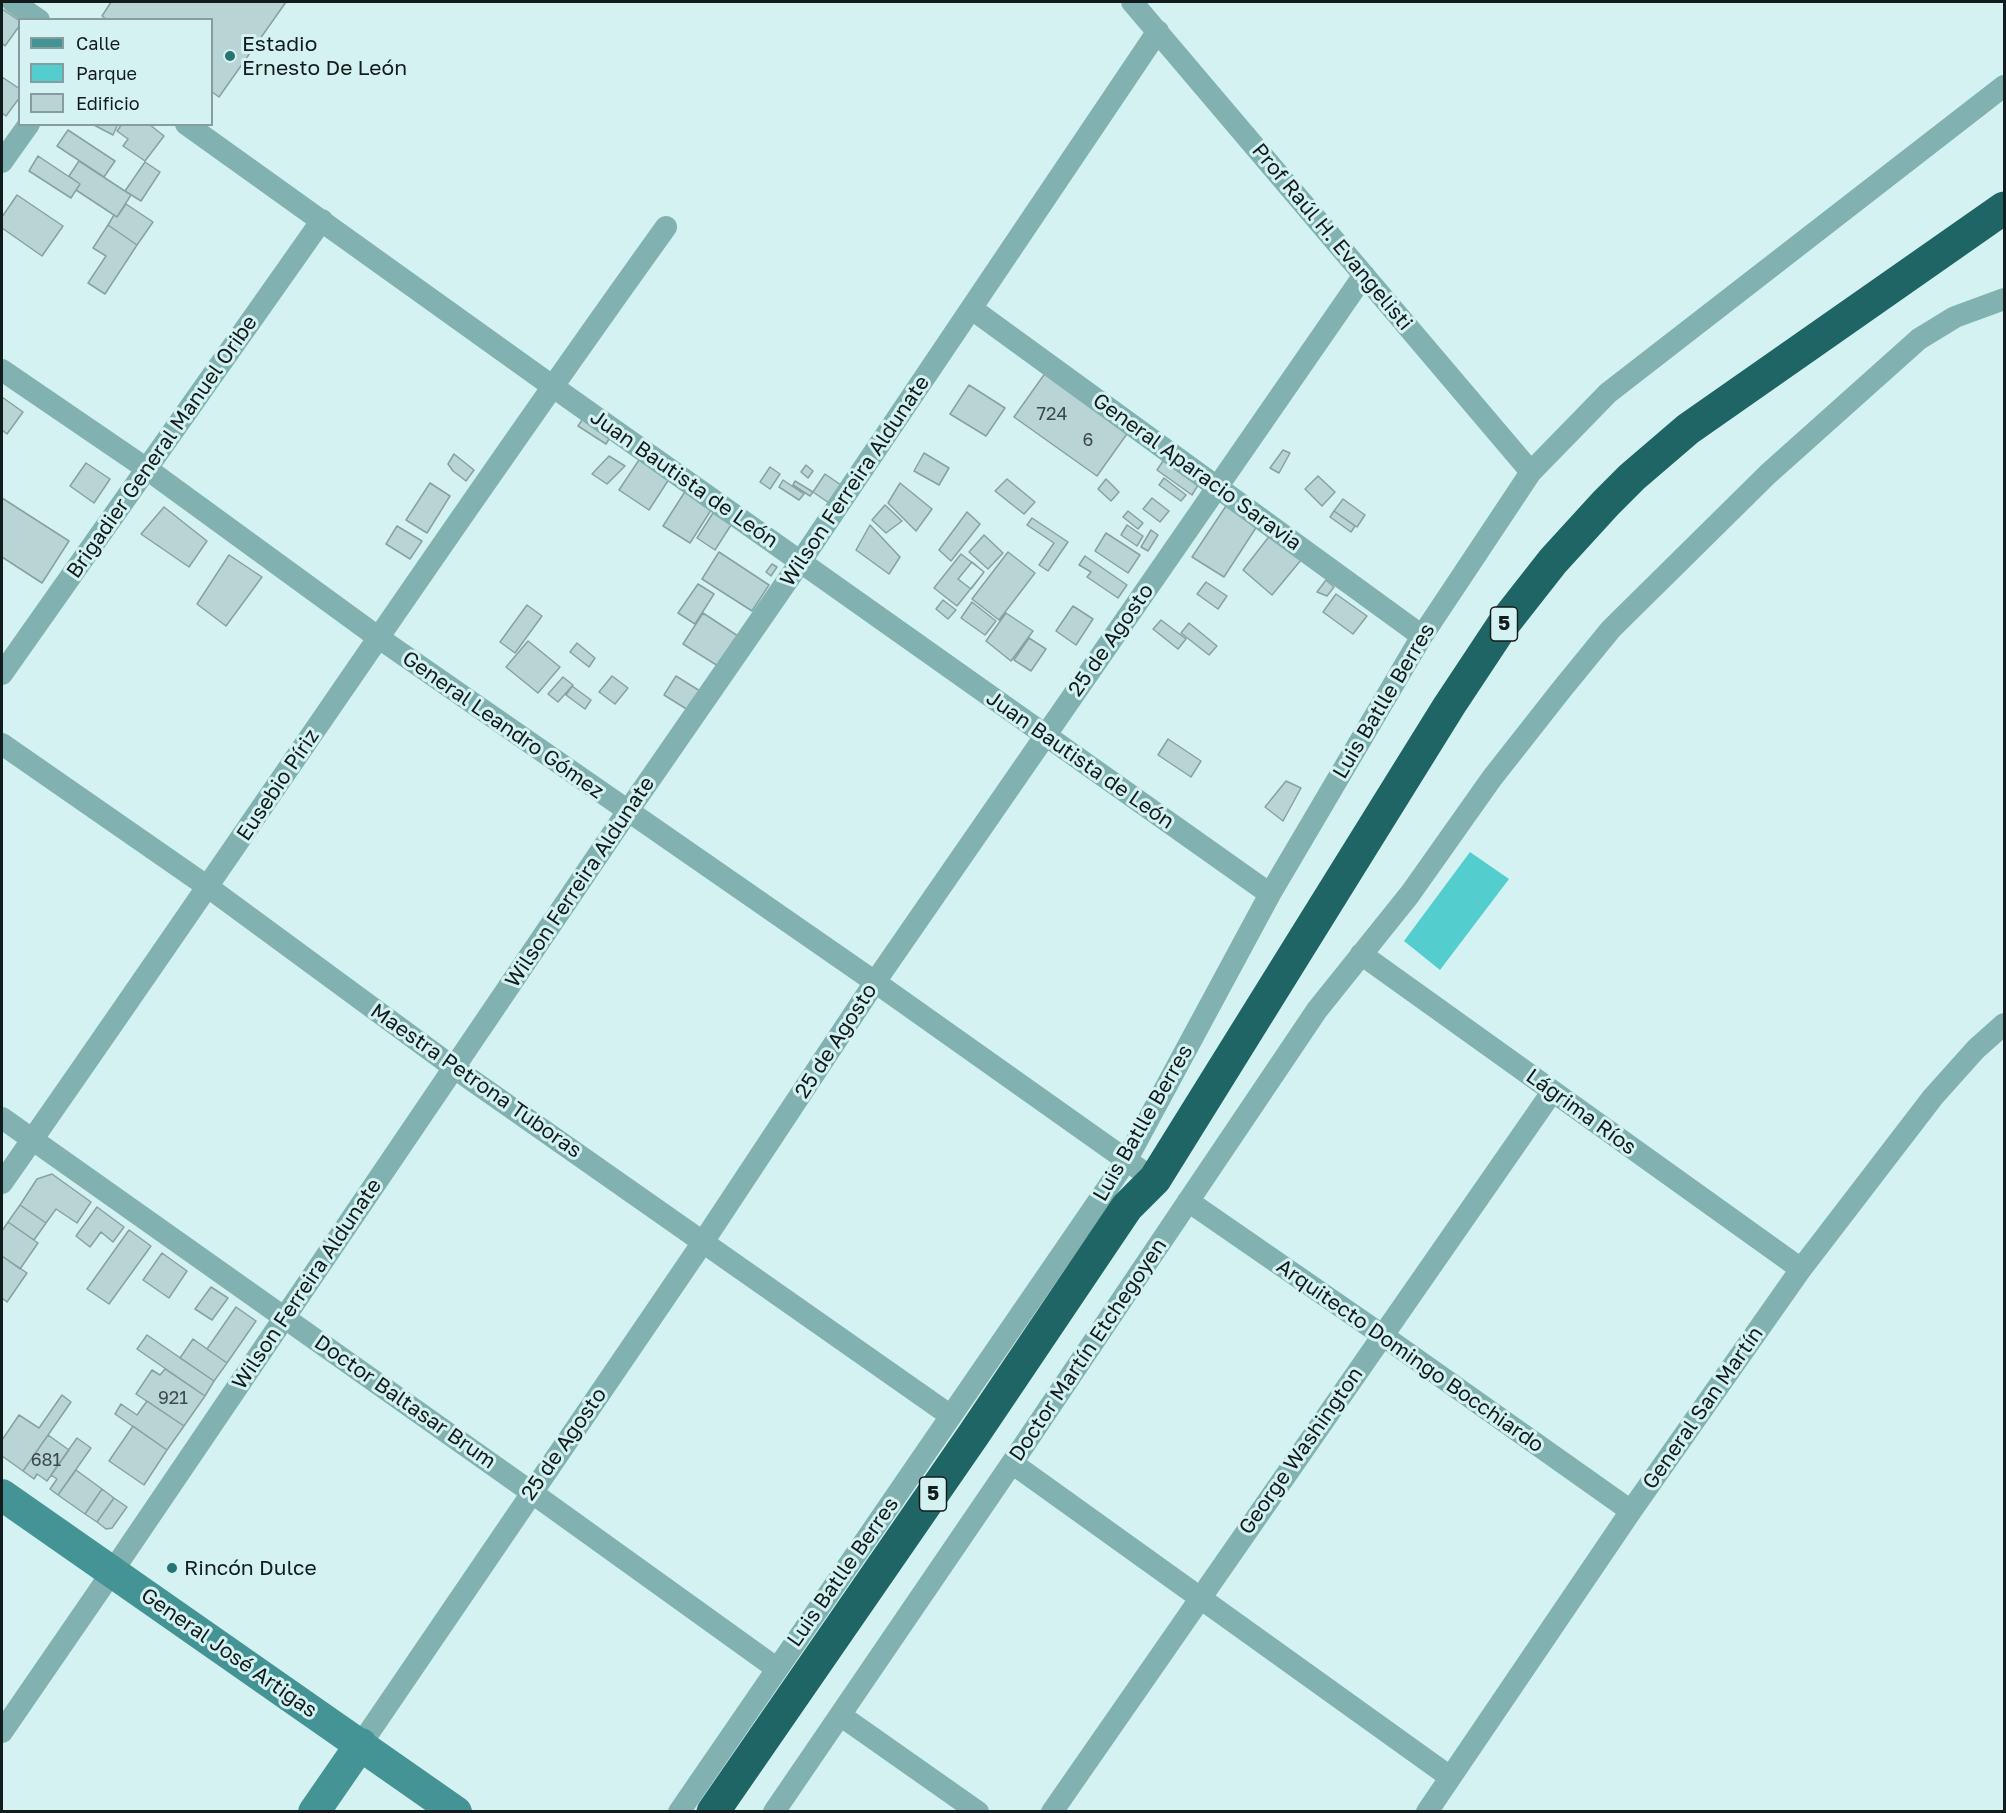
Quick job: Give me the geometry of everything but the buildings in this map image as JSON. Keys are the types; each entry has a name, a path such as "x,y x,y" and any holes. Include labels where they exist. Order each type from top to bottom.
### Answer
{"highway":[{"name":"5","path":"713,1812 974,1434 1127,1207 1155,1179 1449,706 1502,626 1553,561 1632,477 1688,429 2004,208"},
{"name":"5","path":"741,1812 1144,1218 1155,1179"}],"street":[{"path":"13,2 36,18"},
{"name":"Prof Raúl H. Evangelisti","path":"1132,2 1532,472"},
{"name":"Wilson Ferreira Aldunate","path":"2,1732 453,1067 801,561 1158,32"},
{"name":"Luis Batlle Berres","path":"679,1812 1126,1161 1270,894 1422,636 1532,472 1608,393 2004,86"},
{"path":"2,162 28,126"},
{"name":"Juan Bautista de León","path":"189,126 1270,894"},
{"name":"Brigadier General Manuel Oribe","path":"2,674 322,220"},
{"name":"Eusebio Píriz","path":"2,1183 552,386 666,227"},
{"name":"25 de Agosto","path":"314,1812 703,1242 874,982 1364,275"},
{"name":"Doctor Martín Etchegoyen","path":"774,1812 1317,1010 1410,894 1492,778 1611,629 1768,474 1919,339 1955,316 2004,299"},
{"name":"General Aparacio Saravia","path":"972,309 1422,636"},
{"name":"General Leandro Gómez","path":"2,370 147,469 379,639 1155,1179"},
{"name":"Maestra Petrona Tuboras","path":"2,744 208,887 453,1067 951,1416"},
{"name":"Lágrima Ríos","path":"1361,954 1801,1269"},
{"name":"General San Martín","path":"1427,1812 1630,1511 1801,1269 1934,1097 1976,1049 2004,1024"},
{"name":"George Washington","path":"1052,1812 1199,1597 1552,1092"},
{"name":"Doctor Baltasar Brum","path":"2,1118 776,1668"},
{"name":"Arquitecto Domingo Bocchiardo","path":"1188,1201 1630,1511"},
{"path":"1012,1463 1450,1777"},
{"name":"General José Artigas","path":"2,1495 456,1812"},
{"path":"840,1715 978,1812"}],"green space":[{"path":"1470,852 1509,879 1440,970 1404,941"}],"place":[{"name":"Estadio Ernesto De León","path":"230,56"},
{"name":"Rincón Dulce","path":"172,1568"}]}
